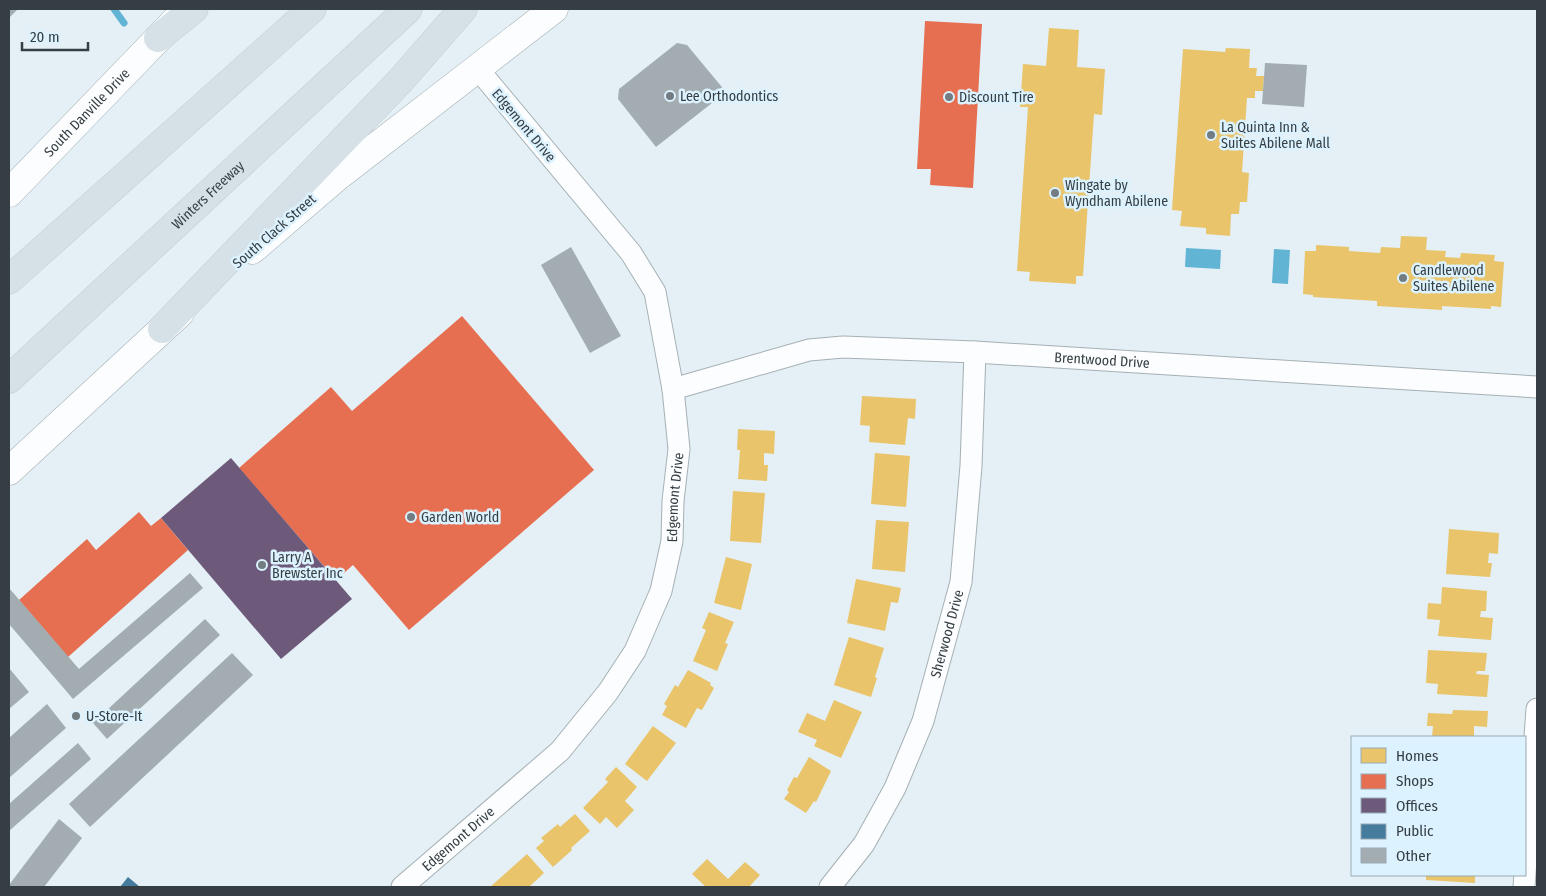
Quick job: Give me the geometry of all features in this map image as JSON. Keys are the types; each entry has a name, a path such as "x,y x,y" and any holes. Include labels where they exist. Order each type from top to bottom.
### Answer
{"highway":[{"path":"158,38 194,9"},
{"path":"9,280 312,9"},
{"name":"Winters Freeway","path":"9,380 408,9"},
{"path":"162,329 402,80 463,9"}],"main road":[{"name":"South Danville Drive","path":"9,193 186,9"},
{"name":"South Clack Street","path":"9,471 162,329 336,177 554,9"}],"street":[{"name":"Edgemont Drive","path":"402,887 560,750 608,692 635,651 660,591 672,541 673,501 679,449 673,389 655,292 631,253 477,68"},
{"name":"Brentwood Drive","path":"673,389 810,350 843,347 975,352 1537,387"},
{"name":"Sherwood Drive","path":"830,887 864,844 895,788 923,721 961,582 971,466 975,352"},
{"path":"1526,860 1537,709"}],"water":[{"path":"1186,248 1221,250 1220,269 1185,267"},
{"path":"1274,249 1290,250 1288,284 1272,283"}],"building: Homes":[{"name":"Wingate by Wyndham Abilene","path":"1049,28 1079,30 1077,67 1105,69 1102,115 1094,114 1083,276 1076,276 1076,284 1029,281 1030,272 1017,271 1028,107 1020,107 1023,64 1046,66"},
{"name":"La Quinta Inn & Suites Abilene Mall","path":"1226,48 1250,49 1249,68 1257,68 1256,76 1264,76 1263,91 1255,91 1255,98 1247,98 1242,172 1249,173 1247,202 1240,202 1239,214 1231,214 1230,236 1206,234 1206,228 1180,226 1182,211 1172,210 1183,49 1225,52"},
{"name":"Candlewood Suites Abilene","path":"1401,236 1427,237 1426,250 1446,251 1445,257 1460,258 1461,253 1495,255 1494,261 1504,262 1501,307 1491,306 1491,309 1442,306 1442,310 1377,306 1377,301 1313,297 1313,295 1303,294 1305,251 1316,251 1316,245 1349,247 1349,251 1380,253 1381,247 1400,248"},
{"path":"862,396 916,399 915,419 908,418 905,445 869,442 870,426 860,425"},
{"path":"738,429 775,431 774,454 764,453 764,465 768,465 767,481 738,479 740,450 737,450"},
{"path":"875,453 910,456 906,507 871,504"},
{"path":"733,491 765,493 761,543 730,541"},
{"path":"876,520 909,522 905,572 872,569"},
{"path":"1449,529 1499,533 1498,554 1489,553 1488,563 1492,563 1490,577 1446,574"},
{"path":"726,557 752,564 741,610 714,603"},
{"path":"856,579 901,588 898,603 891,602 885,631 847,623"},
{"path":"1442,587 1487,591 1486,611 1481,611 1480,617 1493,618 1491,640 1438,636 1440,620 1427,619 1428,603 1441,604"},
{"path":"709,612 734,622 725,643 728,644 717,671 693,661 706,630 702,628"},
{"path":"849,637 884,648 871,697 834,685"},
{"path":"1428,650 1487,653 1485,671 1477,671 1476,674 1489,675 1487,697 1437,694 1438,684 1426,683"},
{"path":"688,670 711,683 710,685 714,688 702,710 697,708 686,728 662,715 667,706 664,704 675,685 678,687"},
{"path":"834,700 862,712 841,758 814,746 817,740 798,732 807,713 825,721"},
{"path":"1453,710 1488,711 1487,727 1474,726 1474,736 1432,736 1433,726 1427,726 1428,713 1452,714"},
{"path":"653,726 676,743 647,781 625,764"},
{"path":"809,757 831,771 816,802 814,801 806,813 784,799 789,792 787,790 794,777 797,778"},
{"path":"616,767 637,787 625,801 634,810 617,828 606,817 600,824 583,808 608,782 605,779"},
{"path":"575,814 590,831 553,867 536,848 544,841 541,838 558,824 560,827"},
{"path":"527,854 544,873 529,887 490,887"},
{"path":"707,859 728,879 745,862 760,875 749,887 706,887 692,874"},
{"path":"1426,876 1475,876 1475,883 1426,880"}],"building: Shops":[{"name":"Discount Tire","path":"925,21 982,24 973,188 930,185 931,169 917,169"},
{"name":"Garden World","path":"462,316 594,470 409,630 353,565 336,580 239,468 331,387 352,411"},
{"path":"139,512 151,526 161,518 188,550 68,657 19,600 87,539 96,550"}],"building: Offices":[{"name":"Larry A Brewster Inc","path":"231,458 352,599 281,659 161,518"}],"building: Public":[{"path":"128,877 140,887 120,887"}],"building: Other":[{"path":"9,9 18,9 9,18"},
{"name":"Lee Orthodontics","path":"677,43 687,45 726,92 656,147 618,99 619,89"},
{"path":"1265,63 1307,65 1304,107 1262,104"},
{"path":"571,247 621,336 590,353 541,265"},
{"path":"190,573 203,588 73,699 9,624 9,588 79,669"},
{"path":"205,619 220,635 107,739 93,723"},
{"path":"232,653 253,675 90,827 69,804"},
{"path":"9,668 29,692 9,709"},
{"path":"47,704 66,728 9,778 9,738"},
{"path":"78,743 91,759 9,831 9,804"},
{"path":"59,819 82,838 44,887 9,887 9,885"}],"waterway":[{"path":"114,9 124,23"}],"place":[{"name":"Lee Orthodontics","path":"670,96"},
{"name":"Discount Tire","path":"949,97"},
{"name":"La Quinta Inn & Suites Abilene Mall","path":"1211,135"},
{"name":"Wingate by Wyndham Abilene","path":"1055,193"},
{"name":"Candlewood Suites Abilene","path":"1403,278"},
{"name":"Garden World","path":"411,517"},
{"name":"Larry A Brewster Inc","path":"262,565"},
{"name":"U-Store-It","path":"76,716"}]}
